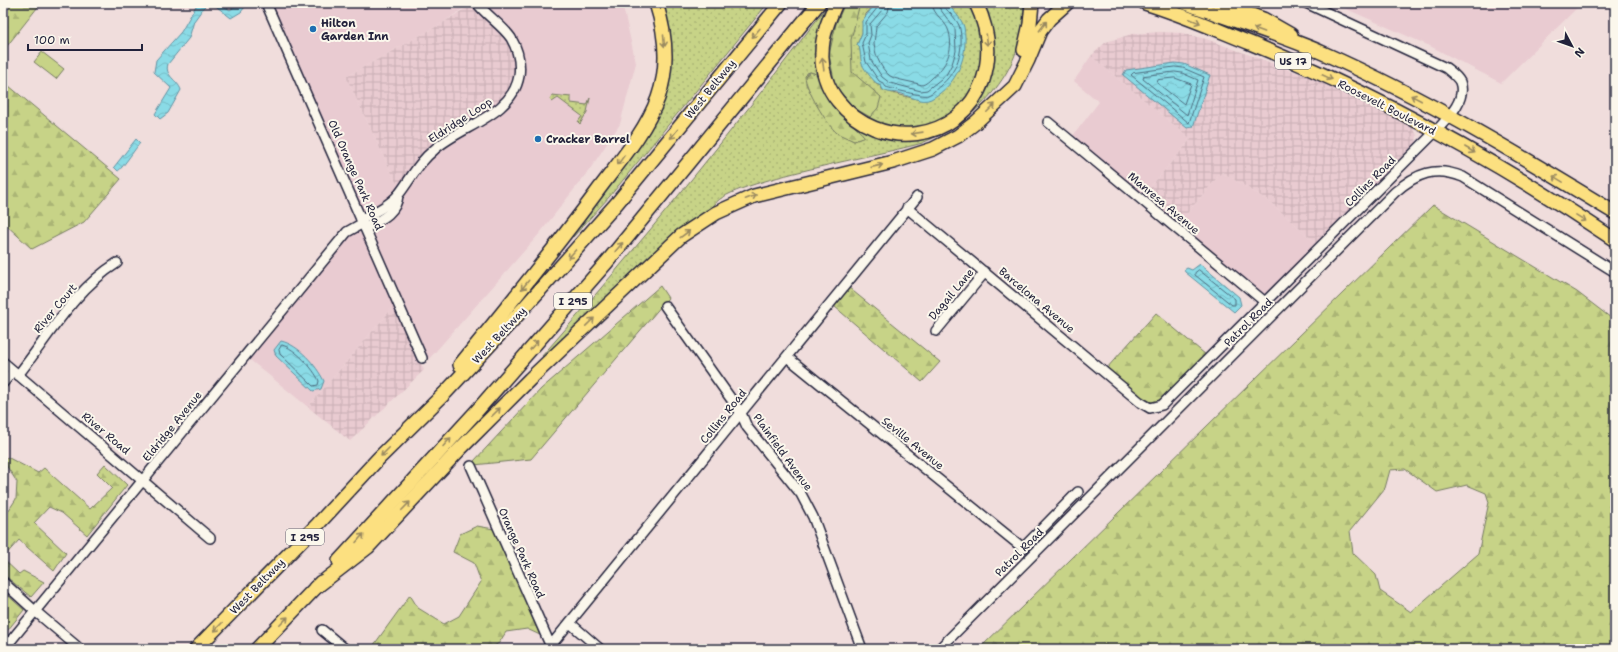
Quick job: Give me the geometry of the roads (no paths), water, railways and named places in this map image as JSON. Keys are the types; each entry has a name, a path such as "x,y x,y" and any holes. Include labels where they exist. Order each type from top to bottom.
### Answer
{"highway":[{"path":"413,424 563,238 613,171 650,116 662,84 665,58 663,31 656,3"},
{"name":"West Beltway","path":"196,649 413,424 446,392 523,310 617,203 781,3"},
{"name":"I 295","path":"257,649 315,588 475,412 607,262 819,3"},
{"path":"836,3 825,29 822,53 824,74 830,88 846,111 854,118 880,131 900,135 926,132 954,118 973,100 980,88 986,71 988,51 985,23 976,3"},
{"path":"1004,95 1020,62 1027,43 1032,3"},
{"path":"315,588 368,546 459,450 524,385 681,236 716,213 754,196 893,162 933,149 958,136 976,123 1015,86 1020,78 1040,31 1066,3"},
{"name":"Roosevelt Boulevard","path":"1145,3 1172,11 1272,52 1361,92 1436,131 1521,180 1615,240"},
{"name":"Roosevelt Boulevard","path":"1186,3 1322,53 1450,116 1615,213"},
{"path":"1219,3 1264,19 1322,53"}],"street":[{"name":"Old Orange Park Road","path":"266,3 422,358"},
{"name":"Eldridge Loop","path":"363,223 398,195 409,177 427,155 450,137 498,110 512,96 516,87 520,63 515,45 509,36 477,3"},
{"name":"Collins Road","path":"1153,408 1162,405 1436,131 1450,116 1460,99 1461,90 1457,78 1446,68 1306,3"},
{"name":"Manresa Avenue","path":"1048,122 1265,302"},
{"name":"Patrol Road","path":"939,649 1395,192 1415,177 1435,172 1445,172 1463,177 1615,272"},
{"name":"Collins Road","path":"550,648 907,208 917,198"},
{"name":"Barcelona Avenue","path":"907,208 1140,402 1153,408"},
{"name":"Eldridge Avenue","path":"4,649 347,232 363,223"},
{"name":"River Court","path":"3,383 16,373 60,317 100,274 117,264"},
{"name":"Dagail Lane","path":"936,330 984,272"},
{"name":"Plainfield Avenue","path":"665,306 741,413 747,427 801,494 813,518 862,649"},
{"name":"Seville Avenue","path":"787,357 1023,548 1078,492"},
{"name":"River Road","path":"3,362 210,538"},
{"name":"Orange Park Road","path":"471,466 550,648"},
{"path":"3,582 80,649"},
{"path":"570,623 600,649"},
{"path":"322,630 345,649"}],"water":[{"path":"200,3 207,3 194,21 189,38 168,64 167,68 168,72 181,90 168,113 160,119 155,114 171,88 154,72 156,60 181,32 196,6"},
{"path":"212,3 219,3 230,10 240,3 248,3 241,12 231,18"},
{"path":"876,3 946,3 961,21 964,27 965,38 963,59 954,78 948,86 931,99 919,100 902,94 885,91 873,80 863,66 859,46 857,45 862,33 862,21"},
{"path":"1175,63 1184,64 1210,75 1193,127 1187,128 1123,75 1126,70"},
{"path":"136,139 140,143 118,171 114,167"},
{"path":"1200,264 1239,297 1241,305 1234,312 1184,270 1187,268 1192,270"},
{"path":"281,341 288,343 300,351 312,362 324,381 321,389 313,391 276,356 274,350"}],"place":[{"name":"Hilton Garden Inn","path":"313,29"},
{"name":"Cracker Barrel","path":"538,139"}]}
